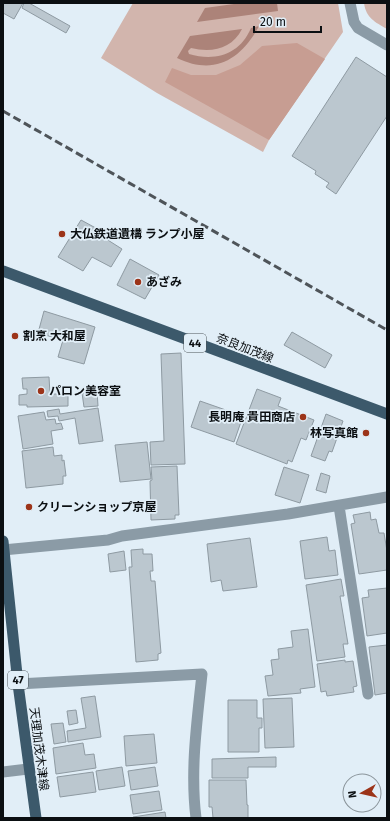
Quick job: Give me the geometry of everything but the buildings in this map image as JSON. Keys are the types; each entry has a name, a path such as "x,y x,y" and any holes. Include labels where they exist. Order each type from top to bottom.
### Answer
{"main road":[{"name":"奈良加茂線","path":"3,271 387,414"},
{"name":"天理加茂木津線","path":"3,547 28,769 36,818"}],"street":[{"path":"350,3 354,22 358,28 387,45"},
{"path":"3,547 108,540 122,536 180,529 387,498"},
{"path":"339,506 368,694"},
{"path":"18,684 202,674 194,758 193,795 196,818"},
{"path":"3,772 28,769"}],"shaded area":[{"path":"133,3 338,3 343,32 269,140 263,152 157,93 101,58"},
{"path":"241,3 277,3 278,11 197,22 205,8"},
{"path":"364,3 387,3 387,29 375,22 369,16"},
{"path":"259,26 244,48 225,62 214,65 203,65 190,63 177,58 190,36 242,29 233,41 221,48 206,50 191,48 188,51 189,54 199,56 218,56 234,50 246,37 251,28"},
{"path":"297,43 325,59 269,140 165,82 172,68 191,75 216,75 240,65 262,46"}],"railway":[{"path":"3,111 387,330"}],"place":[{"name":"大仏鉄道遺構 ランプ小屋","path":"62,234"},
{"name":"あざみ","path":"138,282"},
{"name":"割烹 大和屋","path":"15,336"},
{"name":"パロン美容室","path":"41,391"},
{"name":"長明庵 貴田商店","path":"303,417"},
{"name":"林写真館","path":"366,433"},
{"name":"クリーンショップ京屋","path":"29,507"}]}
